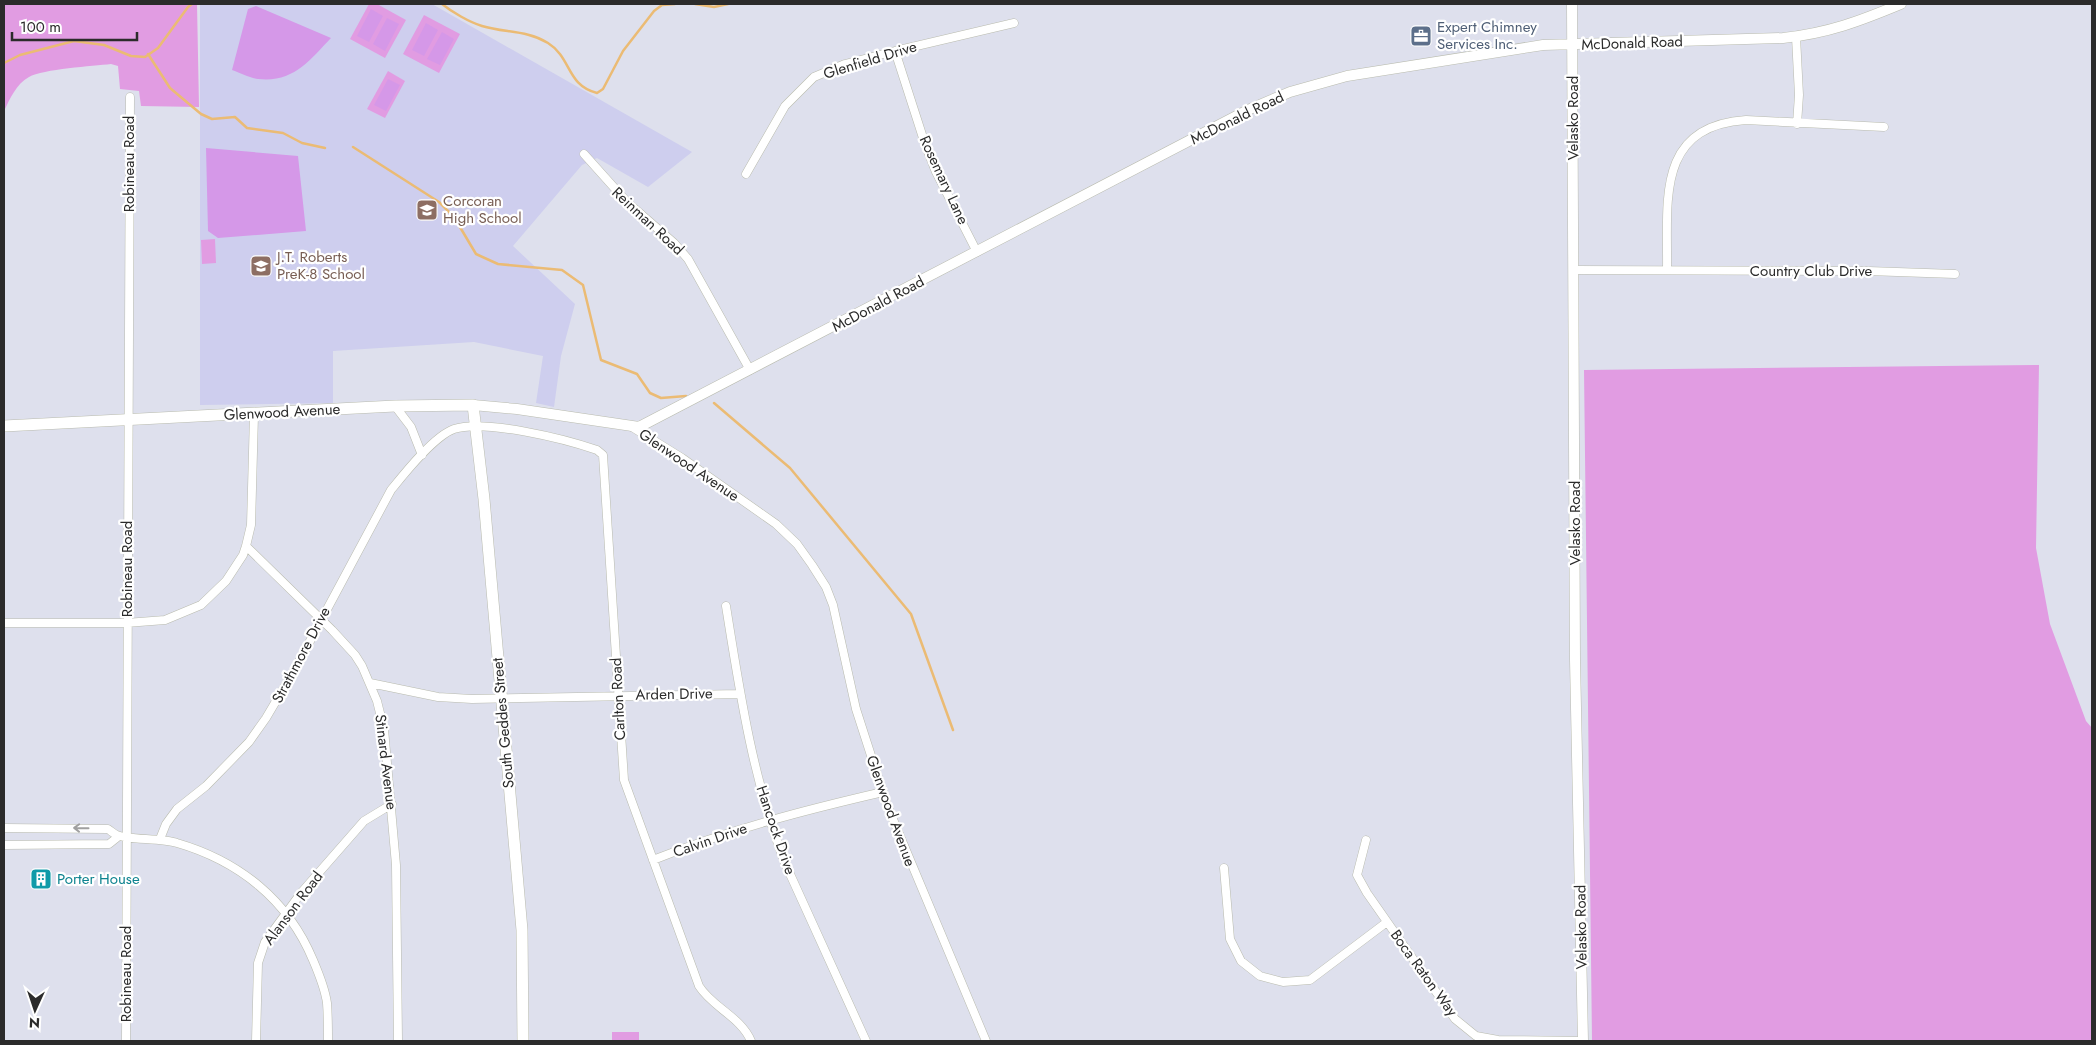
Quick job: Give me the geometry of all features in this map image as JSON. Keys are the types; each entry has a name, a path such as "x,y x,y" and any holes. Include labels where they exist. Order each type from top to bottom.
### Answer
{"main road":[{"name":"Glenwood Avenue","path":"4,426 395,406 473,405"},
{"name":"South Geddes Street","path":"473,405 522,930 523,1041"}],"street":[{"name":"Velasko Road","path":"1572,4 1575,650 1583,1041"},
{"name":"McDonald Road","path":"632,427 639,427 650,422 1250,109 1290,92 1347,76 1543,46 1796,37 1833,30 1901,4"},
{"name":"Glenfield Drive","path":"746,174 785,106 814,77 846,64 1014,23"},
{"path":"1796,37 1799,95 1797,124"},
{"name":"Rosemary Lane","path":"895,51 930,158 977,252"},
{"name":"Robineau Road","path":"126,1041 123,837 130,97"},
{"path":"1667,270 1668,186 1672,169 1689,142 1702,131 1729,121 1746,120 1884,127"},
{"name":"Reinman Road","path":"584,154 626,202 674,244 688,259 750,370"},
{"name":"Country Club Drive","path":"1574,270 1868,271 1955,274"},
{"name":"Glenwood Avenue","path":"473,405 517,409 632,427 682,458 776,524 797,544 826,587 832,605 856,709 883,792 906,854 986,1041"},
{"path":"395,406 411,428 422,455"},
{"path":"4,623 126,623 166,620 201,605 226,581 243,555 246,546 251,525 254,414"},
{"name":"Strathmore Drive","path":"160,839 166,824 177,809 206,786 249,742 266,718 295,670 391,490 422,455 444,435 454,429 475,426"},
{"name":"Carlton Road","path":"475,426 507,429 588,446 603,455 617,695 624,780 699,986 704,994 735,1021 751,1041"},
{"name":"Stinard Avenue","path":"246,546 321,619 354,655 370,683 377,701 384,729 396,865 398,1041"},
{"name":"Hancock Drive","path":"726,606 747,732 770,819 785,863 866,1041"},
{"name":"Arden Drive","path":"370,683 438,697 501,698 740,694"},
{"name":"Calvin Drive","path":"653,860 770,819 883,792"},
{"name":"Alanson Road","path":"256,1041 256,991 261,953 265,942 301,893 364,821 392,804"},
{"path":"4,828 108,828 123,837 160,839 177,843 206,853 233,866 259,884 287,913 307,946 319,974 327,1002 328,1041"},
{"path":"4,845 109,844 123,837"},
{"name":"Boca Raton Way","path":"1366,840 1357,875 1387,922 1455,1019 1476,1036 1498,1040 1579,1041"},
{"path":"1224,868 1230,939 1241,961 1260,976 1284,982 1310,980 1387,922"}],"shaded area":[{"path":"4,4 197,4 199,107 141,106 139,91 120,89 118,66 111,64 56,70 29,77 17,88 4,111"},
{"name":"Corcoran High School","path":"200,4 432,4 692,152 648,187 597,158 582,165 513,246 575,304 561,356 554,407 536,403 543,356 474,342 333,351 333,403 200,405"},
{"path":"369,4 377,4 406,20 385,58 350,39"},
{"path":"256,6 331,38 315,55 291,74 281,78 270,79 248,77 232,70 248,9"},
{"path":"371,9 383,16 369,42 357,36"},
{"path":"424,15 460,34 439,73 403,54"},
{"path":"387,18 399,24 385,51 373,44"},
{"path":"426,23 438,30 424,56 412,50"},
{"path":"442,32 454,39 440,65 427,59"},
{"path":"388,71 405,81 385,118 367,109"},
{"path":"388,79 400,85 386,111 374,105"},
{"path":"206,148 298,156 306,231 218,238 208,231"},
{"path":"215,239 216,263 202,264 201,240"},
{"path":"2039,365 2036,548 2050,624 2086,721 2092,728 2092,1041 1592,1041 1584,370"},
{"path":"612,1032 639,1032 639,1041 612,1041"}],"waterway":[{"path":"4,63 20,55 74,41 104,45 131,56 145,57 158,48 192,4"},
{"path":"442,4 477,24 532,36 548,43 556,49 574,78 587,89 597,93 603,89 623,51 654,11 662,5 675,4"},
{"path":"695,4 714,7 728,4"},
{"path":"148,54 170,88 201,114 212,119 235,117 247,128 283,133 302,143 325,148"},
{"path":"353,147 439,202 454,217 476,254 498,264 562,270 583,285 601,360 637,374 650,393 661,398 686,396"},
{"path":"714,403 790,468 911,614 953,730"}],"place":[{"name":"Expert Chimney Services Inc.","path":"1421,36"},
{"name":"Corcoran High School","path":"427,210"},
{"name":"J.T. Roberts PreK-8 School","path":"261,266"},
{"name":"Porter House","path":"41,879"}]}
